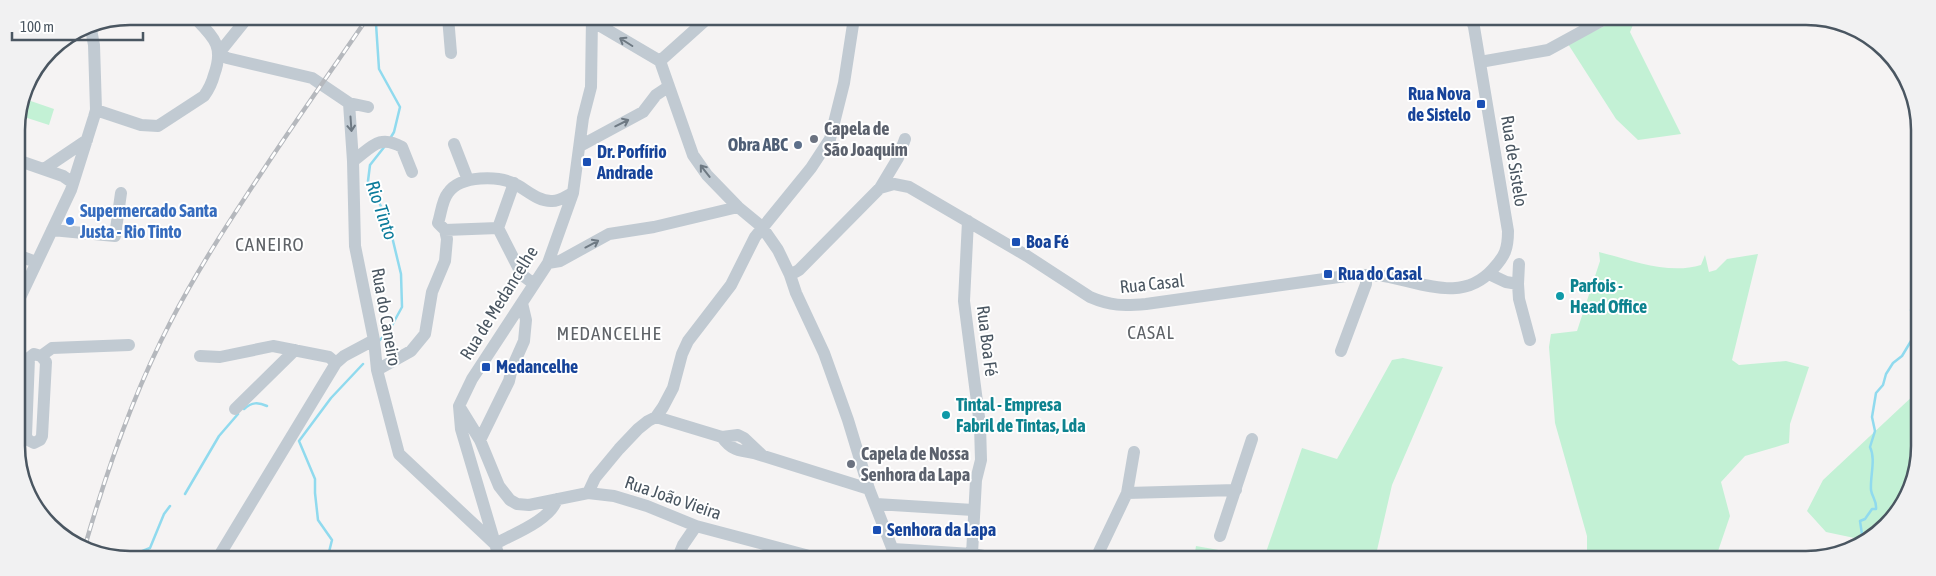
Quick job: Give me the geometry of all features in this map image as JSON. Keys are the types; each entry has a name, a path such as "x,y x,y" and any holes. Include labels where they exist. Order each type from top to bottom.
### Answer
{"street":[{"path":"96,110 141,125 158,126 204,96 210,89 219,61 219,53 216,42 201,25"},
{"path":"219,53 241,25"},
{"path":"449,25 451,53"},
{"name":"Rua de Medancelhe","path":"497,551 460,429 459,406 472,379 548,263 573,193 583,118 591,86 592,25"},
{"path":"602,25 660,61 693,155 707,175 762,228 778,250 824,353 848,420 869,489 893,551"},
{"path":"660,61 700,25"},
{"path":"588,493 595,478 619,449 638,429 656,417 673,388 682,354 688,341 731,285 755,237 811,168 830,139 844,83 853,25"},
{"name":"Rua de Sistelo","path":"1472,25 1508,231 1508,246 1502,260 1490,274"},
{"path":"1480,62 1548,50 1594,25"},
{"path":"25,288 74,182 96,110 94,44 92,32"},
{"path":"219,53 227,58 312,78 349,103 368,107"},
{"path":"580,146 643,112 656,95 668,87"},
{"name":"Rua do Caneiro","path":"349,103 353,161 355,246 374,340 377,370 399,454 495,544"},
{"path":"790,275 799,270 880,188 898,158 905,138"},
{"path":"44,170 87,140"},
{"path":"353,161 378,142 391,142 402,147 412,172"},
{"path":"454,144 468,180"},
{"path":"25,163 74,182"},
{"path":"377,370 411,351 424,334 432,292 445,261 448,239 445,230 438,223 448,193 468,180 480,178 514,183 542,200 558,201 573,193"},
{"path":"514,183 498,228 522,275 534,284"},
{"name":"Rua Casal","path":"880,188 894,184 909,187 968,221 1090,297 1105,304 1119,306 1146,304 1353,275 1384,276 1433,288 1454,289 1475,283 1490,274"},
{"path":"52,230 115,236 121,193"},
{"path":"548,263 560,261 610,234 654,227 738,206"},
{"name":"Rua Boa Fé","path":"968,221 964,301 980,426 981,460 976,480 973,510 972,551"},
{"path":"445,230 498,228"},
{"path":"25,257 36,262"},
{"path":"1519,264 1519,299 1530,340"},
{"path":"1490,274 1506,282 1518,284"},
{"path":"1341,351 1366,284 1366,275"},
{"path":"480,440 509,381 512,368 524,341 526,320 522,303"},
{"path":"222,551 336,363 344,356 374,340"},
{"path":"35,357 52,348 129,345"},
{"path":"200,356 220,357 273,346 329,357 336,363"},
{"path":"235,410 295,350"},
{"path":"25,354 35,357 46,362 42,436 40,440 34,443 28,440 26,436 35,357"},
{"name":"Rua João Vieira","path":"459,406 480,440 499,486 510,500 517,504 529,505 588,493 628,499 696,526 772,551"},
{"path":"656,417 722,437 735,450 765,457 869,489"},
{"path":"1220,536 1252,439"},
{"path":"1099,551 1127,494 1134,452"},
{"path":"1127,494 1236,490"},
{"path":"495,544 547,514 558,499"},
{"path":"876,504 973,510"},
{"path":"680,551 696,526"}],"green space":[{"path":"1607,25 1633,25 1630,32 1681,134 1638,140 1616,119 1568,44"},
{"path":"30,101 54,109 49,125 26,118"},
{"path":"1599,252 1650,265 1688,268 1701,265 1705,255 1709,272 1716,270 1727,259 1758,254 1732,360 1739,365 1786,361 1809,367 1790,424 1789,443 1745,456 1721,482 1730,516 1718,551 1587,551 1587,536 1555,423 1549,347 1551,334 1577,331 1600,261"},
{"path":"1403,358 1443,367 1392,485 1377,551 1266,551 1302,448 1337,459 1392,360"},
{"path":"1911,398 1911,446 1907,473 1897,498 1880,520 1856,538 1826,532 1807,511 1823,480"},
{"path":"1196,546 1224,551 1195,551"}],"waterway":[{"name":"Rio Tinto","path":"376,25 379,69 400,107 391,137"},
{"name":"Rio Tinto","path":"379,341 390,329 402,307 401,274 388,220 368,181 370,165 385,146"},
{"path":"1862,534 1860,521 1865,519 1872,509 1876,509 1871,490 1873,462 1870,447 1875,431 1872,417 1876,393 1883,385 1886,374 1893,363 1902,356 1911,341"},
{"name":"Rio Tinto","path":"329,551 332,540 318,520 315,479 299,441 331,398 363,364"},
{"path":"244,409 255,403 267,406"},
{"path":"185,494 219,436 238,414"},
{"path":"142,551 150,548 164,514 170,506"}],"railway":[{"path":"87,541 112,460 133,403 182,301 241,204 362,25"}],"place":[{"name":"Rua Nova de Sistelo","path":"1481,104"},
{"name":"Capela de São Joaquim","path":"814,139"},
{"name":"Obra ABC","path":"798,145"},
{"name":"Dr. Porfírio Andrade","path":"587,162"},
{"name":"Supermercado Santa Justa - Rio Tinto","path":"70,221"},
{"name":"Boa Fé","path":"1016,242"},
{"name":"Rua do Casal","path":"1328,274"},
{"name":"Parfois - Head Office","path":"1560,296"},
{"name":"Medancelhe","path":"486,367"},
{"name":"Tintal - Empresa Fabril de Tintas, Lda","path":"946,415"},
{"name":"Capela de Nossa Senhora da Lapa","path":"851,464"},
{"name":"Senhora da Lapa","path":"877,530"}],"district":[{"name":"CANEIRO","path":"270,244"},
{"name":"CASAL","path":"1151,332"},
{"name":"MEDANCELHE","path":"609,333"}]}
